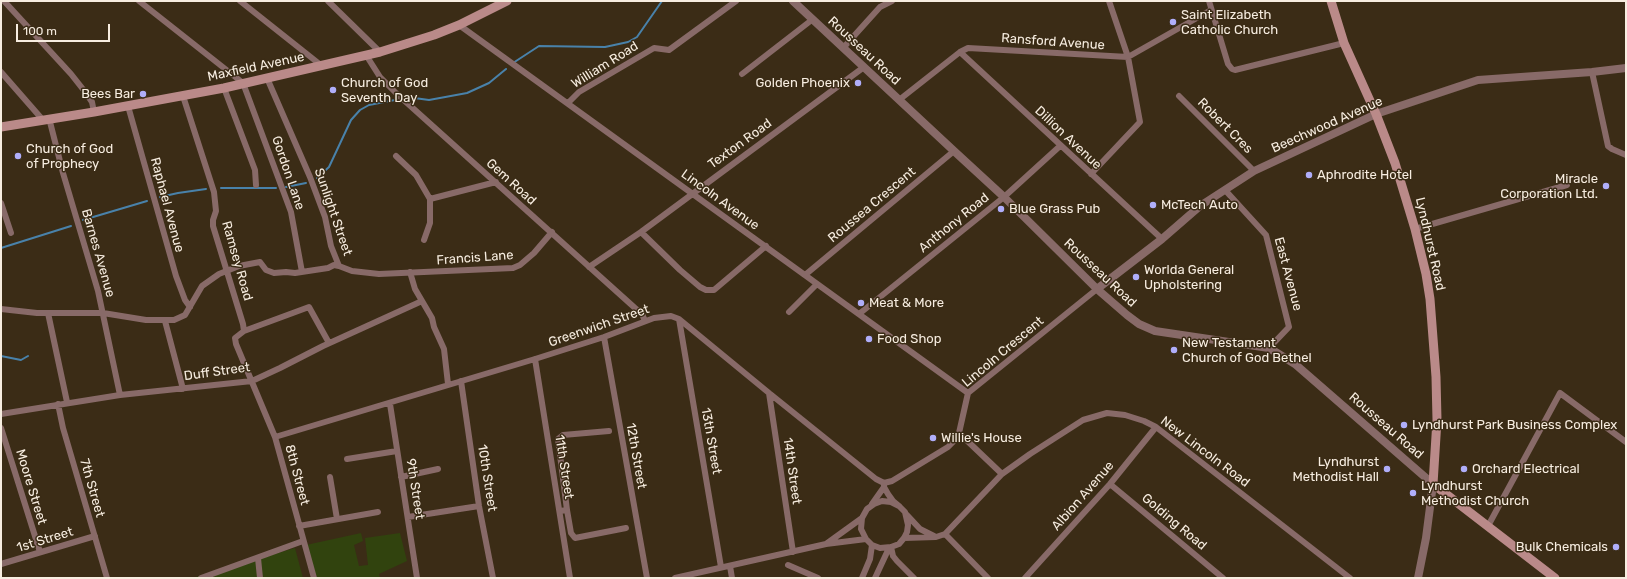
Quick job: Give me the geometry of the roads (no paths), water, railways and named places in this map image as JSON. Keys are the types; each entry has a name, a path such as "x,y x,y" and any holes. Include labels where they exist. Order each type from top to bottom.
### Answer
{"main road":[{"name":"Maxfield Avenue","path":"1,127 184,96 380,52 434,36 507,1"},
{"name":"Lyndhurst Road","path":"1331,1 1344,43 1376,114 1395,163 1415,229 1426,274 1434,351 1437,420 1433,484"},
{"path":"1433,484 1555,578"}],"street":[{"path":"4,1 78,83 92,102 94,112"},
{"path":"139,1 243,83"},
{"path":"240,1 322,66"},
{"path":"328,1 380,52"},
{"name":"William Road","path":"568,103 579,92 654,48 670,50 736,1"},
{"name":"Rousseau Road","path":"793,1 1004,197 1097,289 1127,315 1139,324 1155,331 1269,348 1296,364 1433,484"},
{"path":"844,47 880,7 892,1"},
{"path":"1091,174 1140,122 1128,57 1109,1"},
{"path":"1209,1 1228,64 1235,70 1344,43"},
{"path":"1128,57 1212,10"},
{"path":"742,74 813,19"},
{"name":"Lincoln Avenue","path":"459,25 968,393"},
{"name":"Ransford Avenue","path":"899,100 960,52 968,48 1128,57"},
{"name":"Dillion Avenue","path":"960,52 1060,146 1162,238"},
{"name":"Gem Road","path":"366,55 380,77 396,94 642,314 645,322"},
{"name":"Texton Road","path":"589,267 641,232 864,67"},
{"name":"Beechwood Avenue","path":"1097,289 1200,206 1254,171 1376,114 1478,80 1592,72 1626,68"},
{"path":"1,72 46,119"},
{"path":"1592,72 1608,146 1626,155"},
{"name":"Sunlight Street","path":"267,78 310,177 325,216 331,246 339,266 352,271 373,274 410,272"},
{"name":"Gordon Lane","path":"243,83 291,212 302,272"},
{"path":"224,88 255,170 256,185"},
{"name":"Ramsey Road","path":"184,96 214,192 216,211 213,226 244,332"},
{"name":"Robert Cres","path":"1179,96 1254,171"},
{"name":"Raphael Avenue","path":"128,106 176,276 185,300 190,307"},
{"name":"Barnes Avenue","path":"46,119 103,313 120,395"},
{"name":"Anthony Road","path":"859,314 1004,197 1060,146"},
{"name":"Roussea Crescent","path":"805,275 954,151"},
{"path":"396,156 416,175 430,199 430,223 424,240"},
{"path":"430,199 496,182"},
{"path":"1415,229 1567,185"},
{"name":"East Avenue","path":"1225,190 1266,235 1290,327 1269,348"},
{"path":"1,203 11,233"},
{"name":"Francis Lane","path":"410,272 517,267 534,254 552,232"},
{"path":"641,232 680,270 700,287 706,290 714,290 766,246"},
{"path":"1,309 25,313 48,314 103,313 146,320 174,320 183,317 202,286 219,274 249,263 260,262 266,270 274,273 302,272 339,266"},
{"path":"410,272 415,289 432,318 434,327 444,349 448,384"},
{"path":"789,312 817,284"},
{"name":"Lincoln Crescent","path":"884,485 948,447 954,441 959,432 968,393 1097,289"},
{"name":"Duff Street","path":"1,414 67,402 252,380 422,301"},
{"path":"252,380 235,338 244,332 308,307 310,308 329,343"},
{"path":"48,314 67,402"},
{"name":"Greenwich Street","path":"275,437 390,404 448,384 536,359 645,322 666,316 679,318"},
{"path":"679,318 769,393 884,485 894,501 920,528 936,537"},
{"name":"13th Street","path":"679,318 722,567"},
{"path":"165,321 183,389"},
{"name":"12th Street","path":"604,337 647,578"},
{"name":"11th Street","path":"536,359 570,578"},
{"name":"8th Street","path":"252,380 275,437 314,578"},
{"name":"10th Street","path":"461,381 479,506 493,578"},
{"name":"14th Street","path":"769,393 793,552"},
{"path":"1488,526 1560,393 1626,442"},
{"name":"7th Street","path":"58,404 63,428 107,578"},
{"name":"9th Street","path":"390,404 417,578"},
{"name":"New Lincoln Road","path":"945,534 1002,474 1083,420 1107,413 1125,415 1144,421 1156,427 1347,577"},
{"name":"Albion Avenue","path":"1026,578 1110,484 1156,427"},
{"name":"Moore Street","path":"1,428 40,552"},
{"path":"609,431 563,435 558,439 571,533 575,538 626,528"},
{"path":"959,432 1002,474"},
{"path":"347,459 397,451"},
{"path":"401,476 438,469"},
{"path":"330,478 337,520"},
{"name":"Golding Road","path":"1110,484 1223,578"},
{"name":"Lyndhurst Road","path":"1418,578 1426,538 1433,484"},
{"path":"884,485 862,518 861,529 866,539 872,545 880,548 890,548 899,544 904,538 908,525 905,512"},
{"path":"867,509 882,501 891,502 899,506"},
{"path":"408,517 479,506"},
{"path":"560,512 568,510"},
{"path":"299,526 378,512"},
{"path":"826,544 862,518"},
{"path":"904,538 936,537 945,534 988,578"},
{"name":"1st Street","path":"1,564 94,536"},
{"path":"675,578 826,544 866,539"},
{"path":"201,578 304,541"},
{"path":"862,578 870,559 872,545"},
{"path":"875,578 890,548"},
{"path":"890,548 893,556 914,578"},
{"path":"258,558 260,578"},
{"path":"788,565 802,575 818,578"},
{"path":"730,566 732,578"}],"waterway":[{"path":"513,63 539,46 605,47 628,42 637,37 662,1"},
{"path":"407,97 429,100 467,93 489,83 506,69"},
{"path":"317,178 329,167 351,120 360,110 369,105 395,100"},
{"path":"286,187 306,183"},
{"path":"221,188 276,188"},
{"path":"160,197 206,189"},
{"path":"83,220 147,201"},
{"path":"1,248 71,226"},
{"path":"1,356 21,360 28,356"}],"place":[{"name":"Saint Elizabeth Catholic Church","path":"1173,22"},
{"name":"Golden Phoenix","path":"858,83"},
{"name":"Church of God Seventh Day","path":"333,90"},
{"name":"Bees Bar","path":"143,94"},
{"name":"Church of God of Prophecy","path":"18,156"},
{"name":"Aphrodite Hotel","path":"1309,175"},
{"name":"Miracle Corporation Ltd.","path":"1606,186"},
{"name":"McTech Auto","path":"1153,205"},
{"name":"Blue Grass Pub","path":"1001,209"},
{"name":"Worlda General Upholstering","path":"1136,277"},
{"name":"Meat & More","path":"861,303"},
{"name":"Food Shop","path":"869,339"},
{"name":"New Testament Church of God Bethel","path":"1174,350"},
{"name":"Lyndhurst Park Business Complex","path":"1404,425"},
{"name":"Willie's House","path":"933,438"},
{"name":"Lyndhurst Methodist Hall","path":"1387,469"},
{"name":"Orchard Electrical","path":"1464,469"},
{"name":"Lyndhurst Methodist Church","path":"1413,493"},
{"name":"Bulk Chemicals","path":"1616,547"}]}
